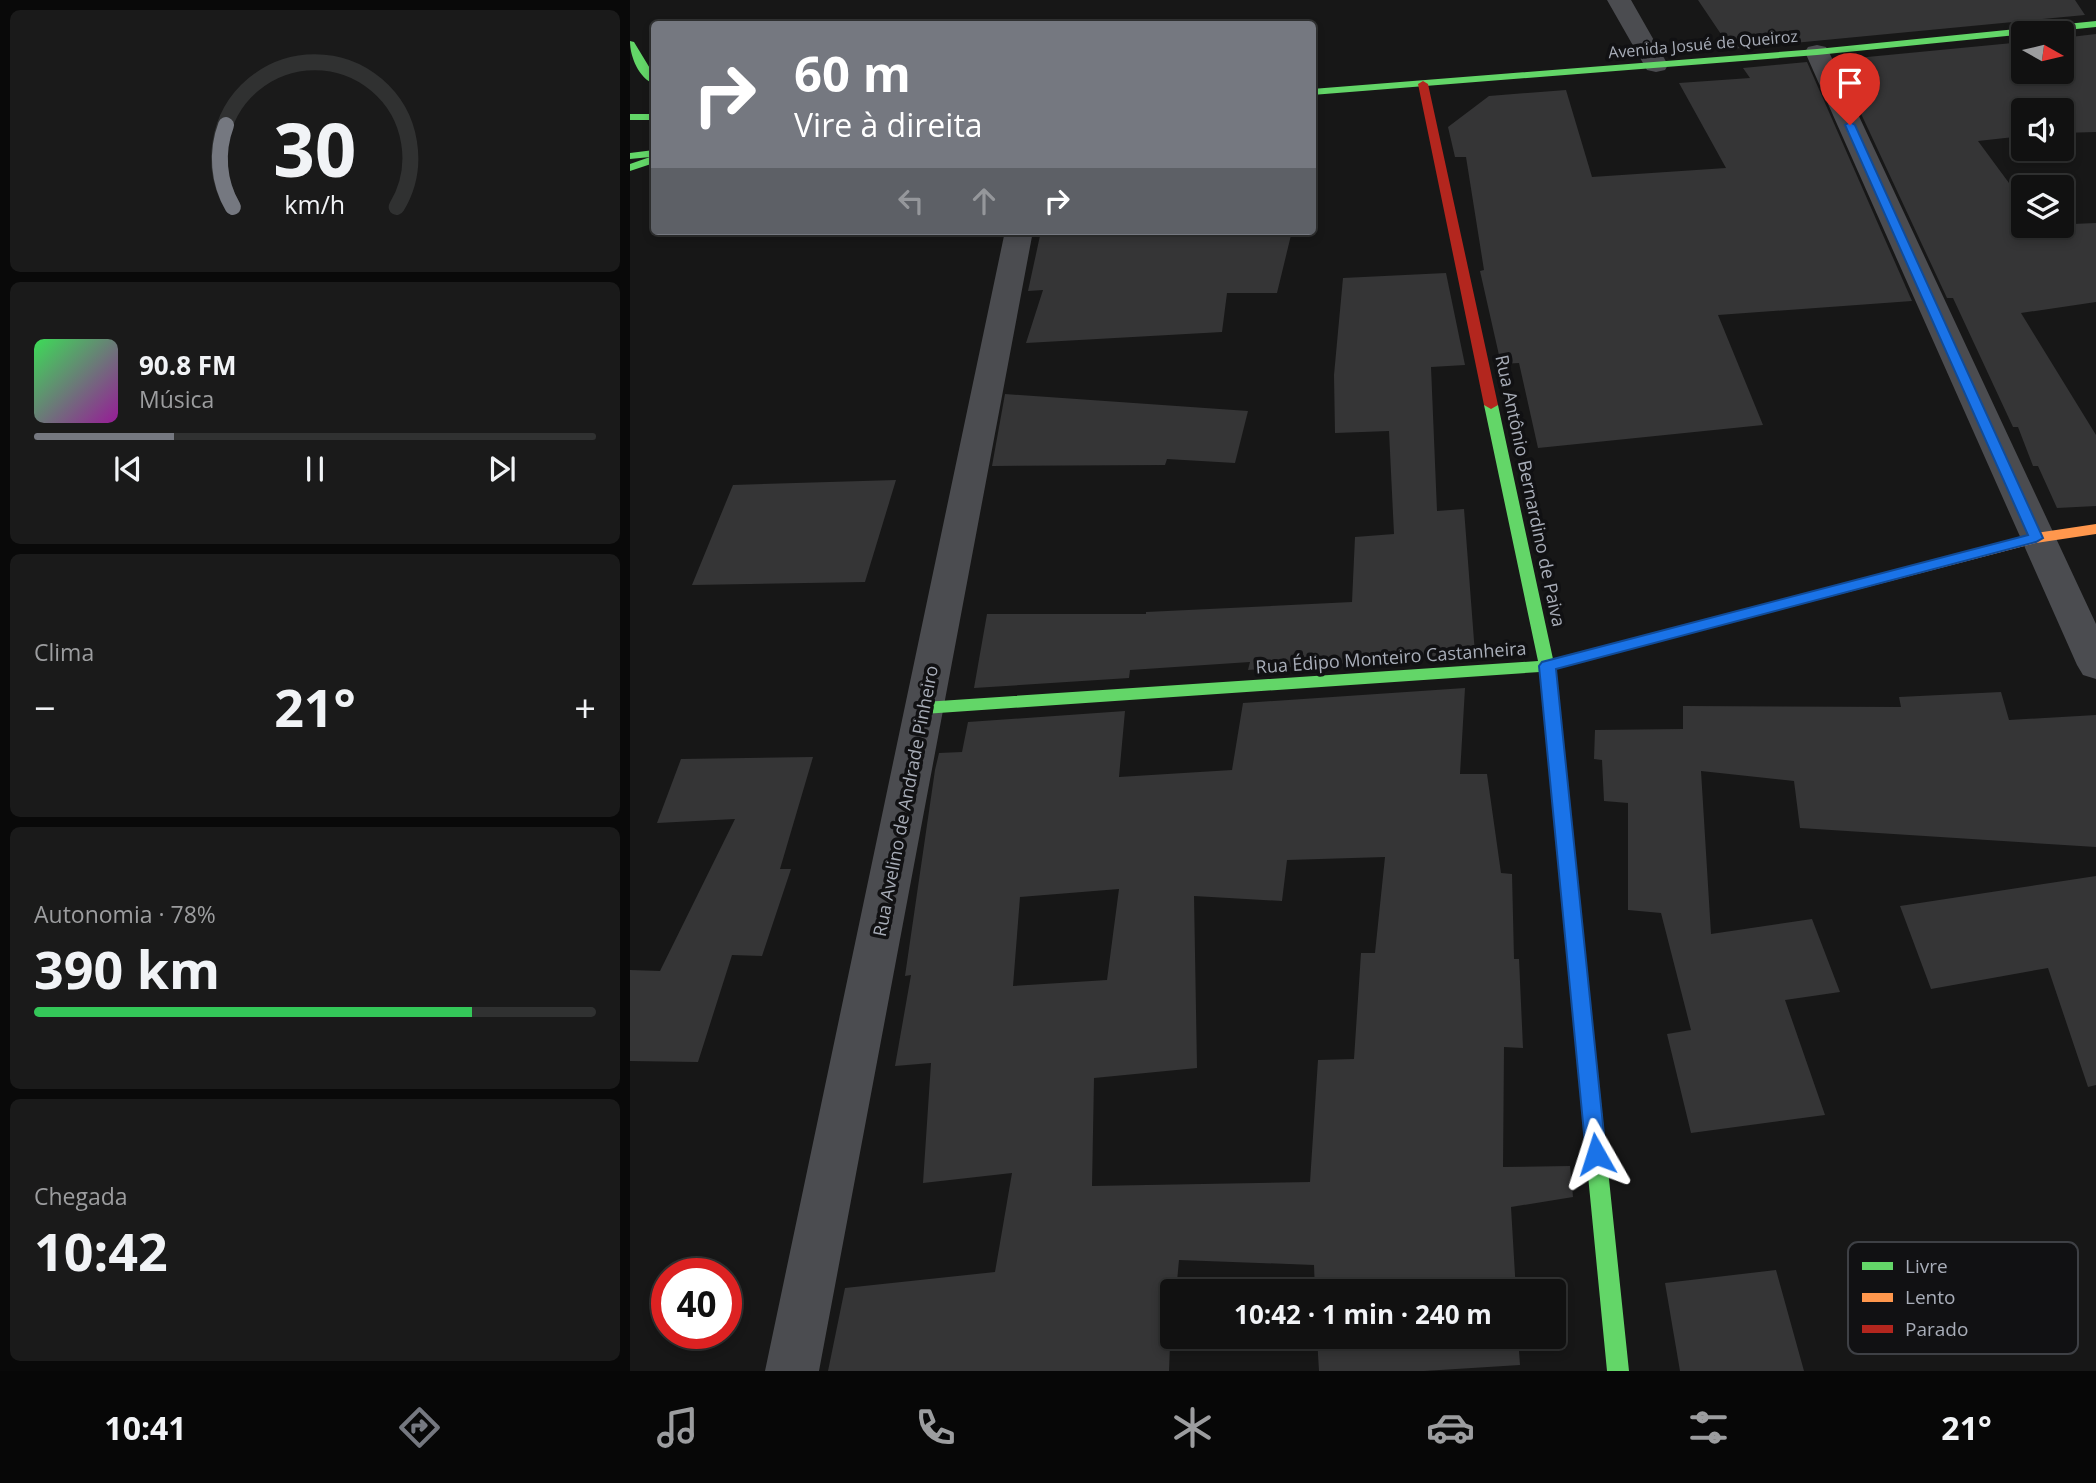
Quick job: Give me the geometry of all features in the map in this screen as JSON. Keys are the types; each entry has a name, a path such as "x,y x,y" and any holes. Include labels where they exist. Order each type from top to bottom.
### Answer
{"main road":[{"name":"Avenida Josué de Queiroz","path":"1316,92 1817,52 2096,24"},
{"path":"630,44 651,78"},
{"name":"Rua Antônio Bernardino de Paiva","path":"1423,84 1547,666 1618,1371"},
{"path":"630,117 651,117"},
{"path":"630,156 651,153"},
{"path":"630,168 651,160"},
{"name":"Rua Édipo Monteiro Castanheira","path":"924,708 1547,666 2036,538 2096,529"}],"street":[{"path":"1619,0 1656,65"},
{"path":"1817,52 2096,665"},
{"name":"Rua Avelino de Andrade Pinheiro","path":"792,1371 1019,235"}],"building":[{"path":"1698,0 2075,0 2085,15 2011,21 1731,49"},
{"path":"2096,34 2096,132 2074,133 2074,98 2011,98 2011,137 1978,141 2011,186 2011,238 2074,238 2074,224 2096,223 2096,302 2021,313 2096,435 2096,506 2057,508 2038,466 2033,466 2018,427 2013,427 1953,298 1947,298 1836,60 2011,43 2011,84 2074,84 2074,37"},
{"path":"1807,62 1912,301 1718,315 1763,425 1538,448 1519,363 1501,364 1480,271 1484,270 1466,157 1455,157 1448,127 1489,96 1566,90 1592,177 1726,168 1679,83 1750,78 1743,68"},
{"path":"1040,235 1291,235 1277,293 1227,293 1222,332 1026,343 1043,290 1028,291"},
{"path":"1446,273 1465,365 1431,367 1437,511 1464,509 1475,654 1248,670 1250,662 1130,670 1129,678 974,688 987,614 1146,614 1352,602 1355,537 1394,534 1389,431 1335,433 1334,375 1343,278"},
{"path":"1005,394 1248,411 1235,463 1167,459 1165,465 992,466"},
{"path":"896,480 865,582 692,585 733,485"},
{"path":"1465,688 1460,774 1487,774 1501,873 1512,874 1514,959 1519,959 1523,1048 1504,1047 1503,1167 1570,1166 1573,1197 1511,1207 1515,1279 1315,1279 1314,1265 1179,1260 1177,1279 1160,1279 1160,1349 1170,1349 1169,1371 828,1371 845,1288 995,1272 1012,1173 923,1183 931,1063 895,1066 911,975 905,976 939,753 962,752 968,722 1125,711 1119,777 1232,770 1243,703","holes":["1385,857 1375,953 1361,953 1354,1059 1318,1060 1310,1182 1092,1186 1094,1078 1197,1068 1194,896 1282,901 1287,860","1119,889 1107,980 1013,986 1020,897"]},
{"path":"2001,692 2009,720 2096,715 2096,847 1800,828 1794,781 1701,771 1711,934 1812,919 1840,992 1785,1000 1825,1115 1691,1133 1667,1034 1691,1030 1661,913 1628,910 1628,803 1604,801 1602,760 1594,759 1595,730 1683,729 1683,706 1901,707 1899,697"},
{"path":"813,757 780,869 791,869 762,956 732,955 698,1062 630,1061 630,970 660,971 735,819 657,823 681,759"},
{"path":"2096,876 2096,1085 2088,1087 2048,968 1931,989 1900,906"},
{"path":"1776,1270 1804,1371 1680,1371 1665,1283"},
{"path":"1318,1349 1519,1349 1520,1365 1424,1371 1319,1371"}],"traffic: fast":[{"path":"1316,92 1817,52 2096,24"},
{"path":"630,44 651,78"},
{"path":"630,117 651,117"},
{"path":"630,156 651,153"},
{"path":"630,168 651,160"},
{"path":"1491,405 1547,666 1570,893"},
{"path":"924,708 1547,666 1810,597"},
{"path":"1590,1093 1618,1371"}],"traffic: slow":[{"path":"1810,597 2036,538 2096,529"}],"traffic: jam":[{"path":"1423,84 1491,405"},
{"path":"1570,893 1590,1093"}],"route":[{"path":"1596,1154 1547,666 2036,538 1850,125"}]}
